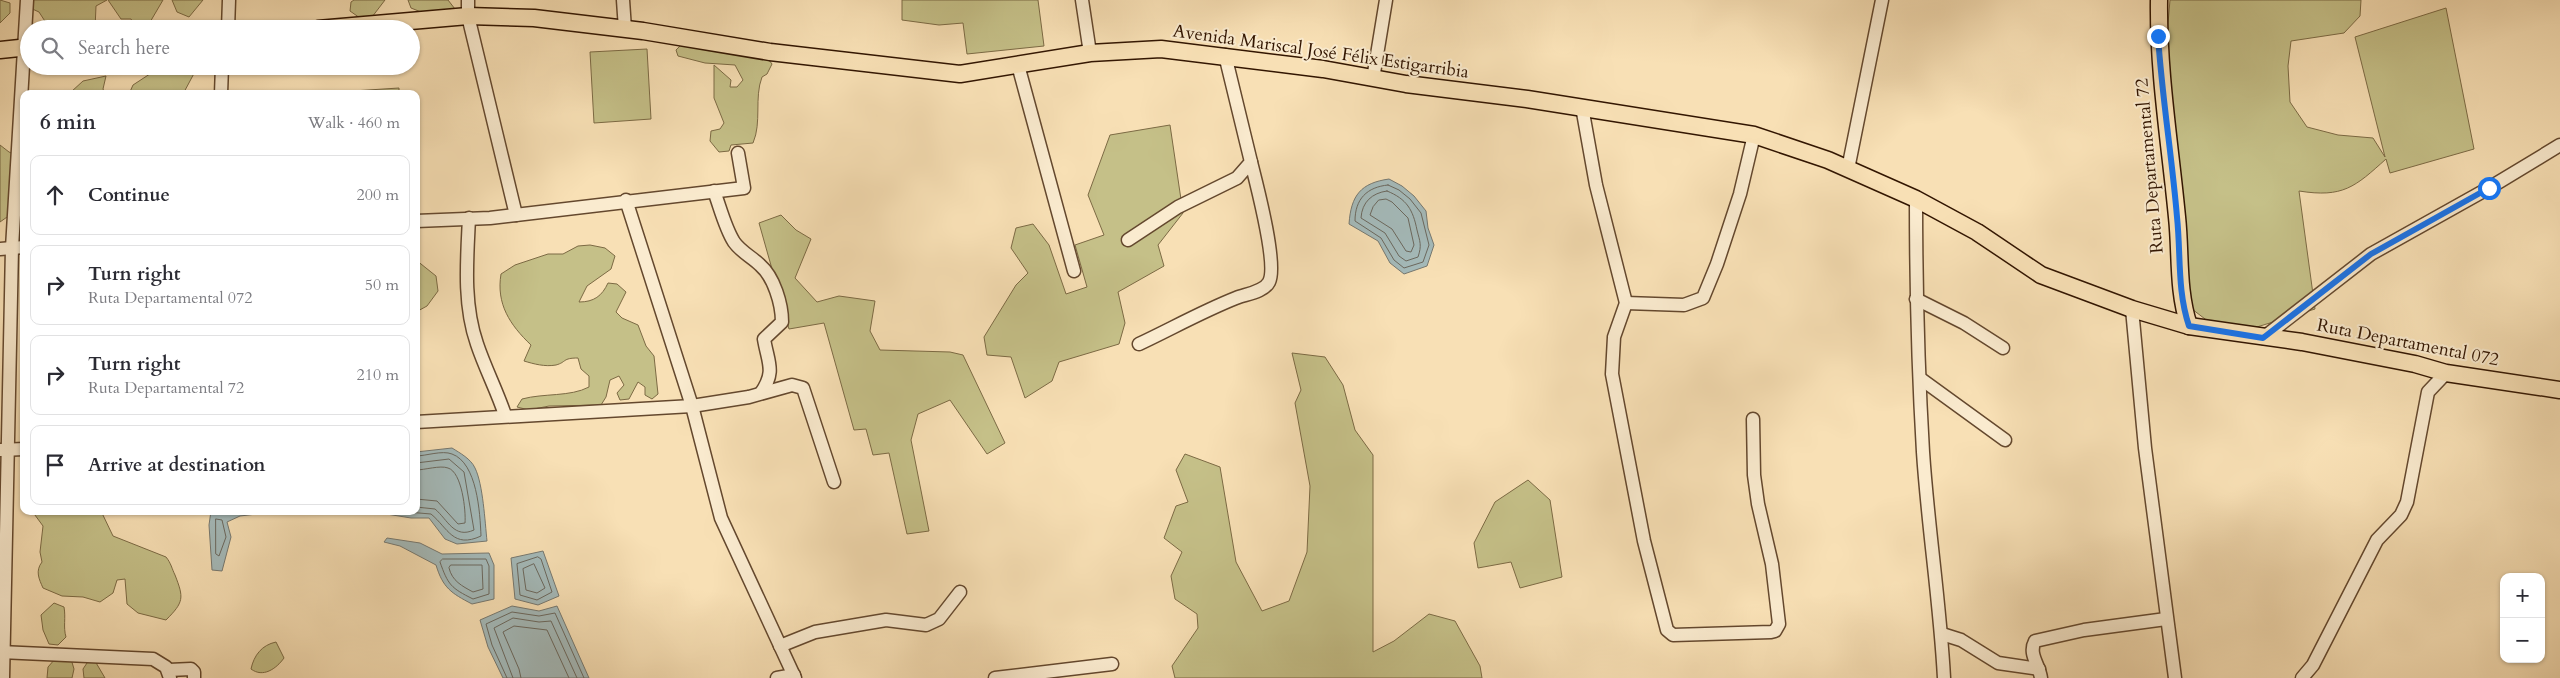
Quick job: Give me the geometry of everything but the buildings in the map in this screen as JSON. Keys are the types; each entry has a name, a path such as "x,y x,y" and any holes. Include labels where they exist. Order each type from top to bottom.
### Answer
{"main road":[{"name":"Ruta Departamental 72","path":"2158,0 2161,81 2178,219 2179,278 2182,304 2189,326"},
{"name":"Avenida Mariscal José Félix Estigarribia","path":"382,20 468,8 625,29 770,52 960,74 1090,53 1161,49 1225,55 1323,69 1373,79 1582,107 1754,135 1786,144 1916,199 1976,232 2041,275 2132,309 2189,326"},
{"path":"0,50 20,48"},
{"name":"Ruta Departamental 072","path":"2189,326 2263,338 2302,342 2406,362 2446,373 2560,390"}],"street":[{"path":"27,0 27,20"},
{"path":"221,20 222,0"},
{"path":"228,20 229,0"},
{"path":"623,0 625,29"},
{"path":"1082,0 1090,53"},
{"path":"1373,79 1386,0"},
{"path":"1848,169 1882,0"},
{"path":"468,8 516,215"},
{"path":"1139,344 1234,298 1264,288 1269,282 1272,271 1263,208 1225,55"},
{"path":"1018,65 1074,271"},
{"path":"24,90 25,75"},
{"path":"221,90 222,75"},
{"path":"1582,107 1596,185 1626,303 1614,337 1612,374 1644,541 1667,630 1673,635 1771,632 1775,631 1779,624 1772,564 1758,504 1754,476 1754,419"},
{"path":"1626,303 1684,305 1703,298 1717,264 1740,194 1754,135"},
{"path":"3,678 4,450 12,248 20,141"},
{"path":"2263,338 2371,254 2489,188 2560,144"},
{"path":"420,221 516,215 626,200 744,188 738,153"},
{"path":"1128,240 1178,207 1236,178 1251,162"},
{"path":"714,191 734,241 745,254 761,265 770,276 782,314 782,322 764,339 771,365 770,381 761,393"},
{"path":"1916,199 1916,299 1923,453 1942,634 1944,678"},
{"path":"626,200 692,406 721,518 795,677 777,678"},
{"path":"469,218 468,304 476,343 497,390 505,415"},
{"path":"1916,299 1964,323 2003,348"},
{"path":"2132,309 2145,448 2175,678"},
{"path":"2302,678 2312,665 2377,540 2401,515 2408,495 2411,471 2428,392 2446,373"},
{"path":"1921,379 2005,440"},
{"path":"420,422 505,415 692,406 730,401 792,385 803,388 834,482"},
{"path":"4,450 20,449"},
{"path":"780,646 815,632 886,620 926,625 939,620 960,592"},
{"path":"2040,673 2032,655 2032,647 2036,641 2084,630 2166,619"},
{"path":"1942,634 1961,640 1998,663 2040,673"},
{"path":"2,651 152,659 169,674 191,669 194,672 194,678"},
{"path":"995,678 1112,664"}],"shaded area":[{"path":"0,0 10,3 10,13 0,23"},
{"path":"26,0 107,0 96,6 95,20 44,20 39,12 28,7"},
{"path":"108,0 163,0 151,20 121,19"},
{"path":"172,0 203,0 189,17 177,12"},
{"path":"354,0 385,0 372,17 360,18 350,11 351,2"},
{"path":"408,0 448,0 455,9 456,14 426,14 411,8"},
{"path":"902,0 1038,0 1044,46 967,54 963,23 939,25 902,20"},
{"path":"2170,0 2361,0 2360,16 2344,33 2291,41 2288,66 2290,102 2307,127 2338,135 2373,138 2385,157 2355,37 2446,8 2474,149 2390,173 2386,159 2366,177 2347,188 2327,193 2299,191 2315,309 2244,331 2209,322 2188,306 2165,59"},
{"path":"681,45 766,56 772,64 767,74 762,77 758,93 757,127 753,143 731,145 729,151 719,152 710,141 711,131 720,129 724,123 714,98 714,65 731,80 730,87 737,87 743,80 735,65 705,63 678,56 676,50"},
{"path":"647,49 651,119 594,123 590,52"},
{"path":"148,75 193,75 185,90 131,90 133,85"},
{"path":"106,76 103,90 73,90 83,81"},
{"path":"399,88 399,90 368,90"},
{"path":"1170,125 1183,213 1158,245 1164,266 1118,292 1125,323 1119,344 1059,362 1052,381 1025,398 1011,357 987,355 984,337 1016,285 1028,273 1011,248 1016,228 1033,224 1049,245 1066,294 1087,287 1075,245 1104,235 1088,195 1110,135"},
{"path":"0,145 20,157 17,210 0,222"},
{"path":"781,215 796,230 811,239 795,278 817,302 839,296 875,301 870,331 880,350 950,352 963,355 1005,443 987,454 950,400 918,414 911,440 929,531 907,534 889,453 873,455 866,429 854,430 824,323 789,329 759,223"},
{"path":"590,245 605,248 615,256 611,269 587,286 579,302 589,301 597,297 608,283 617,284 626,292 616,312 622,318 638,325 646,346 654,356 658,394 652,399 645,395 645,387 638,382 629,399 620,400 617,393 624,385 619,376 610,380 606,397 601,405 549,406 529,410 517,407 522,399 565,394 589,387 589,376 581,369 578,358 567,359 552,366 524,361 531,345 517,330 506,313 501,295 501,274 515,265 548,254 563,254 578,246"},
{"path":"420,263 436,276 438,291 427,306 420,310"},
{"path":"1292,353 1325,357 1343,385 1355,430 1373,455 1373,652 1394,641 1429,614 1455,621 1480,666 1482,678 1175,678 1172,666 1198,628 1197,614 1175,599 1171,576 1182,552 1164,538 1176,506 1188,502 1176,470 1185,454 1220,467 1236,562 1262,611 1289,601 1307,552 1310,486 1295,403 1301,390"},
{"path":"1528,480 1550,500 1562,577 1520,588 1511,562 1478,568 1474,543 1495,502"},
{"path":"35,515 103,515 113,536 166,557 180,589 181,599 179,604 166,620 138,613 127,604 125,579 117,580 113,593 100,602 83,597 62,596 43,588 38,572 42,562 40,552 43,526"},
{"path":"54,603 64,607 65,611 66,637 58,645 49,644 43,630 41,615"},
{"path":"276,642 284,658 281,662 273,669 265,672 260,673 251,669 259,651"},
{"path":"55,659 71,659 74,669 72,678 47,678 48,667"},
{"path":"89,660 95,661 105,678 84,678 83,669"}],"water":[{"path":"1389,179 1402,186 1414,196 1426,211 1428,228 1434,245 1427,266 1404,274 1390,263 1378,241 1349,224 1352,205 1359,192 1371,184"},
{"path":"452,448 471,462 480,483 487,541 457,544 445,539 429,518 393,515 420,515 420,452"},
{"path":"210,515 248,515 240,516 227,522 231,537 222,571 212,570 209,525"},
{"path":"387,538 420,543 442,554 489,553 494,565 494,599 472,604 453,593 445,585 436,565 400,546 384,542"},
{"path":"543,551 559,596 538,605 515,599 511,558"},
{"path":"512,606 539,611 557,606 589,678 503,678 488,647 480,620"}],"route":[{"path":"2158,36 2165,124 2178,219 2179,278 2182,304 2189,326 2263,338 2331,283 2371,254 2489,188"}]}
